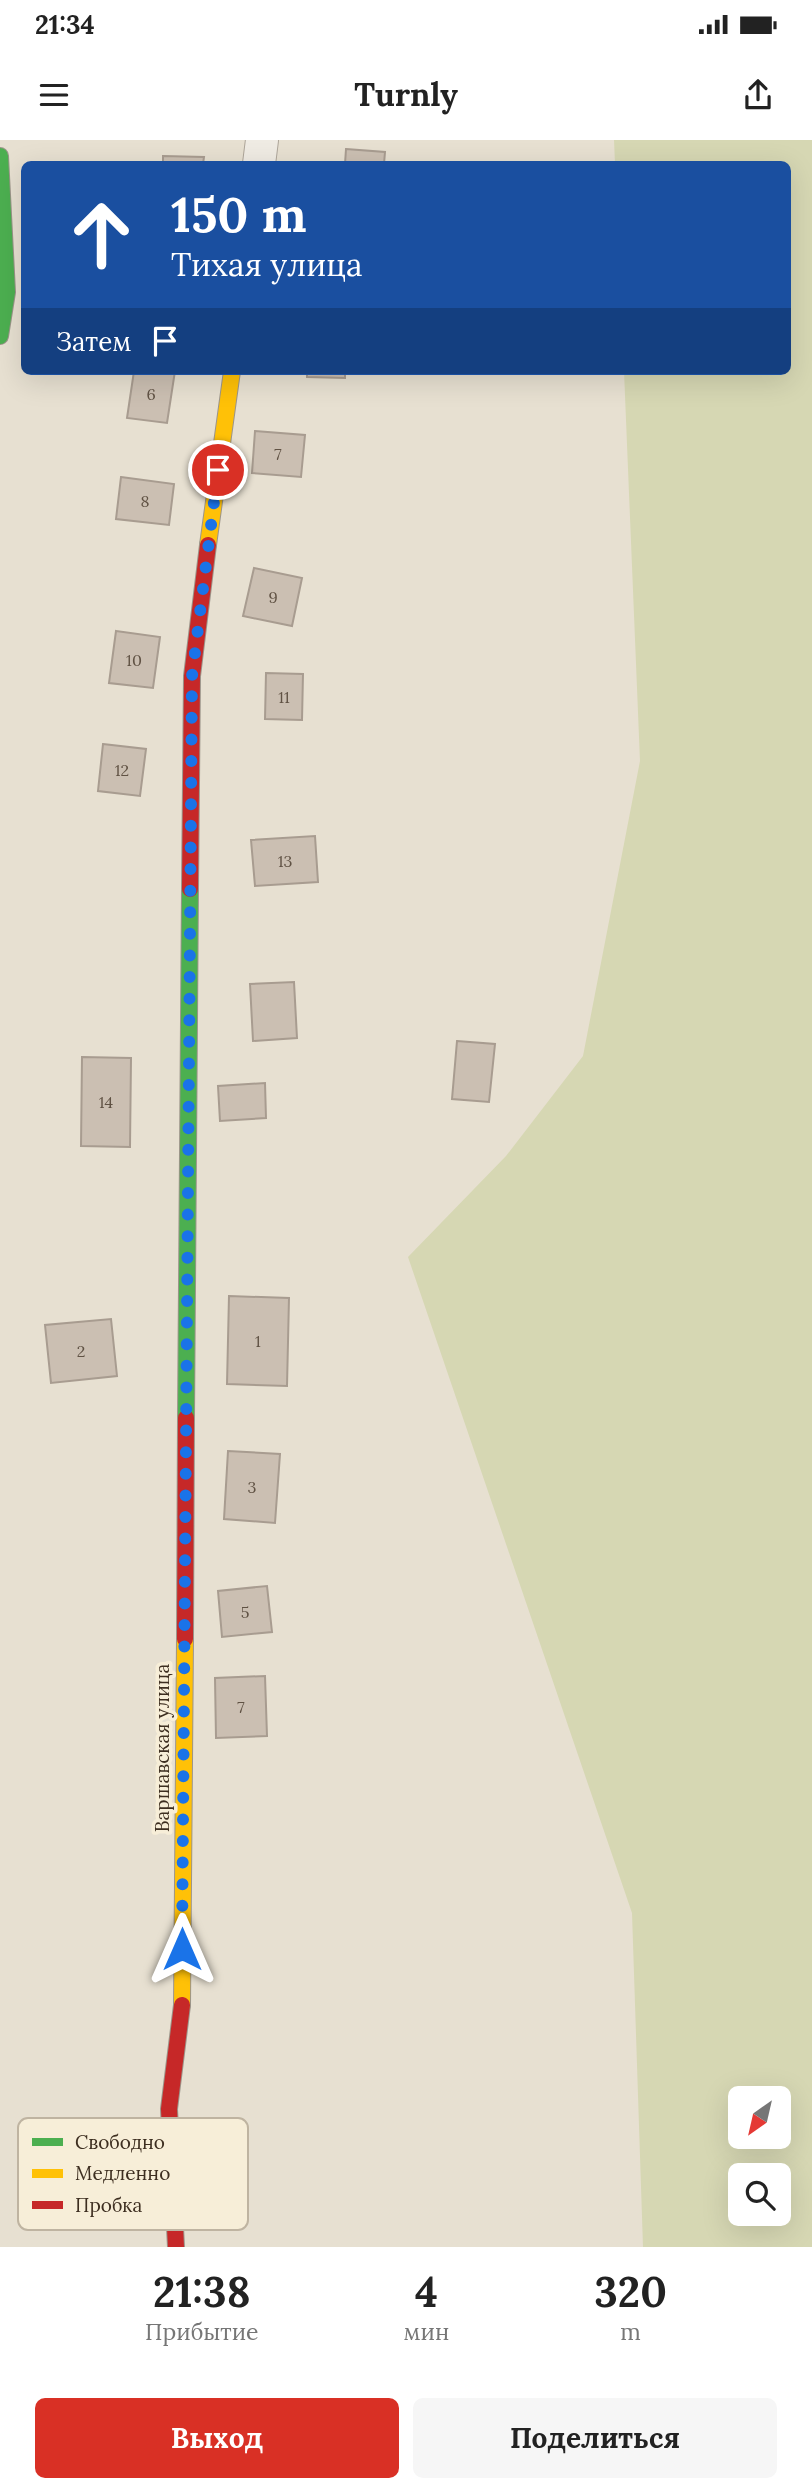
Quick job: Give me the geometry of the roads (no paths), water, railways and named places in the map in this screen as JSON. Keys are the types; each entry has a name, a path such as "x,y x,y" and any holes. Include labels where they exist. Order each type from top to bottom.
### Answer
{"street":[{"path":"259,161 261,140"},
{"path":"0,156 7,292 0,336"},
{"name":"Варшавская улица","path":"169,2118 181,2003 192,676 231,375"}]}
